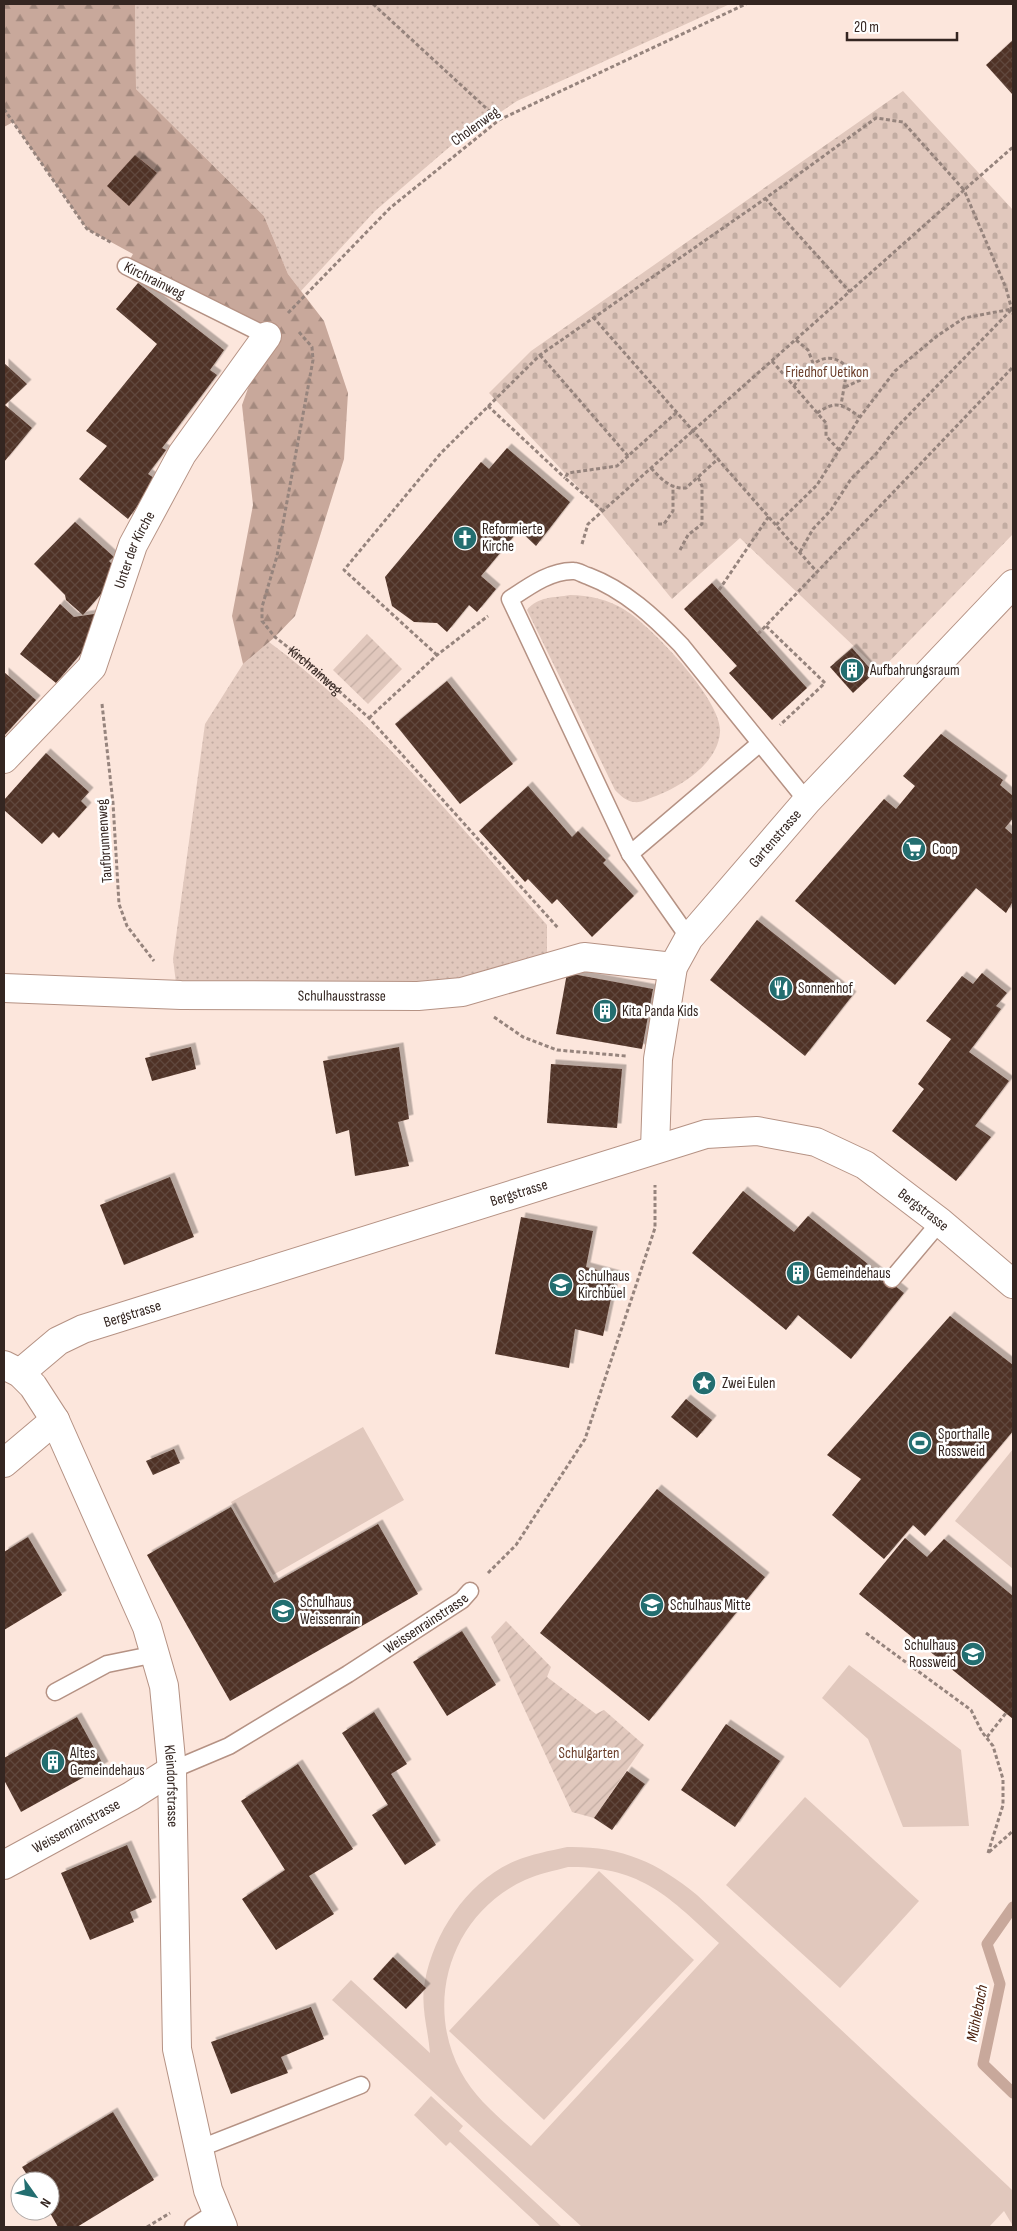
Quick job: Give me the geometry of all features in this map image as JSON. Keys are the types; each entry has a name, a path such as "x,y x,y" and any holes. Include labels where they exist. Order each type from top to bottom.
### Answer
{"street":[{"name":"Unter der Kirche","path":"4,759 92,668 133,545 182,454 275,327"},
{"name":"Gartenstrasse","path":"655,1150 658,1059 673,967 689,938 806,801 1013,584"},
{"name":"Schulhausstrasse","path":"4,988 181,995 418,996 462,992 584,957 673,967"},
{"name":"Bergstrasse","path":"12,1369 58,1341 83,1329 706,1134 757,1132 816,1142 865,1165 940,1222 1013,1284"},
{"name":"Kleindorfstrasse","path":"12,1369 45,1402 55,1420 147,1627 164,1686 172,1770 177,2049 208,2190 220,2219"},
{"path":"4,1463 55,1420"},
{"name":"Weissenrainstrasse","path":"4,1865 131,1796 172,1770"}],"lane":[{"name":"Kirchrainweg","path":"126,266 275,327"},
{"path":"689,938 630,854 510,599 552,575 574,571 601,581 633,601 658,621 680,645 806,801"},
{"path":"630,854 759,744"},
{"path":"892,1279 940,1222"},
{"name":"Weissenrainstrasse","path":"172,1770 229,1746 348,1674 462,1600 470,1591"},
{"path":"55,1692 108,1664 156,1654"},
{"path":"198,2149 362,2085"},
{"path":"193,2227 220,2219"}],"path":[{"path":"373,4 499,120"},
{"name":"Cholenweg","path":"275,327 390,208 499,120 746,4"},
{"name":"Kirchrainweg","path":"4,109 87,229 133,254 126,266"},
{"path":"437,655 344,570 441,453 540,355 876,118 903,122 964,190 1006,288 1013,311"},
{"path":"574,571 588,524 1013,147"},
{"path":"765,198 850,292"},
{"path":"776,525 817,485 860,417 895,372 937,336 964,318 1013,311"},
{"path":"800,552 813,529 831,510 850,479 876,454 897,427 1013,311"},
{"path":"593,317 817,572"},
{"name":"Kirchrainweg","path":"275,327 309,342 313,360 277,556 262,607 262,621 275,637 309,664 369,718 584,957"},
{"path":"796,340 808,350 812,363"},
{"path":"540,355 628,456"},
{"path":"794,386 812,363 833,358 842,362 847,370 841,405"},
{"path":"772,362 828,427 826,436 840,451"},
{"path":"758,634 1013,367"},
{"path":"844,387 863,379"},
{"path":"817,413 829,405 841,405 860,417"},
{"path":"488,406 603,511"},
{"path":"565,478 568,473 617,466 678,412"},
{"path":"651,468 661,479 673,486 686,488 718,458"},
{"path":"680,550 688,535 702,524 702,486 698,477"},
{"path":"658,524 664,524 672,515 673,486"},
{"path":"719,590 769,516"},
{"path":"369,718 437,655 510,599"},
{"path":"759,744 825,684 766,626"},
{"name":"Taufbrunnenweg","path":"92,668 102,704 121,910 128,926 181,995"},
{"path":"462,992 522,1037 557,1050 658,1059"},
{"name":"Weissenrainstrasse","path":"470,1591 516,1545 585,1439 655,1228 655,1150"},
{"path":"866,1633 971,1710 986,1738 994,1746 1003,1779 1003,1805 988,1852 1013,1831"},
{"path":"986,1738 1006,1713"}],"green space":[{"path":"4,4 135,4 136,89 264,216 288,274 324,321 348,393 344,459 295,616 275,637 243,664 232,616 253,505 242,405 267,336 126,266 133,254 87,229 13,122 4,127"},
{"path":"135,4 730,4 517,101 453,144 375,211 301,291 288,274 264,216 136,89"},
{"name":"Friedhof Uetikon","path":"903,91 1013,210 1013,534 880,671 740,538 672,599 595,505 489,393 531,351"},
{"path":"570,595 606,601 619,606 637,619 683,665 710,702 718,719 720,732 713,754 697,772 666,792 637,802 626,799 615,790 527,610 531,605 541,600"},
{"path":"367,634 402,669 368,704 333,670"},
{"path":"269,642 308,673 381,740 449,813 547,925 547,954 468,979 414,985 176,983 173,959 205,724 243,664"},
{"path":"363,1427 404,1500 273,1575 231,1502"},
{"path":"1013,1449 1013,1569 955,1521"},
{"name":"Schulgarten","path":"506,1621 551,1667 547,1677 596,1714 604,1710 644,1745 594,1818 572,1812 491,1637"},
{"path":"849,1665 961,1750 969,1826 903,1827 868,1739 822,1698"},
{"path":"805,1797 919,1901 840,1988 726,1885"},
{"path":"567,1847 604,1849 636,1858 667,1873 697,1895 1013,2191 1013,2226 1004,2211 989,2227 582,2227 332,2000 351,1980 430,2053 423,1999 425,1981 436,1944 456,1910 482,1881 498,1870 521,1859","holes":["568,1867 593,1868 635,1878 652,1887 685,1912 719,1943 531,2146 484,2103 461,2072 450,2045 445,2017 445,1989 451,1962 463,1937 479,1914 500,1895 535,1876"]},
{"path":"599,1871 694,1960 544,2120 449,2031"},
{"path":"431,2096 463,2126 459,2131 562,2227 541,2227 450,2142 446,2146 414,2115"}],"building":[{"path":"1013,40 1013,95 986,65"},
{"path":"135,155 157,173 129,206 107,186"},
{"path":"138,283 224,350 210,370 217,375 162,448 166,450 148,474 160,482 144,504 141,501 128,519 79,479 107,446 86,431 157,344 116,309"},
{"path":"4,363 27,384 5,405 32,428 4,462"},
{"name":"Reformierte Kirche","path":"507,448 570,502 536,546 519,530 481,576 496,589 477,612 469,605 447,632 437,623 414,622 392,606 385,577 481,462 489,469"},
{"path":"75,522 114,557 109,561 120,572 83,615 66,600 65,595 34,564"},
{"path":"712,583 807,688 772,720 729,673 737,666 684,609"},
{"path":"60,604 74,617 94,614 102,620 95,637 56,683 20,654"},
{"name":"Aufbahrungsraum","path":"852,648 874,673 853,693 830,667"},
{"path":"4,672 36,700 4,736"},
{"path":"447,681 513,764 460,804 395,724"},
{"name":"Coop","path":"941,734 1003,780 1000,785 1013,796 1013,818 1005,828 1013,835 1013,901 1006,913 976,888 895,985 795,901 884,799 896,809 915,786 903,776"},
{"path":"46,753 89,792 81,801 87,807 59,838 53,832 42,844 4,810 4,800"},
{"path":"528,786 572,837 578,831 606,860 603,863 634,896 592,937 557,899 552,904 528,879 525,882 479,831"},
{"name":"Sonnenhof","path":"757,920 852,996 805,1056 710,980"},
{"name":"Kita Panda Kids","path":"567,973 653,989 642,1049 556,1034"},
{"path":"982,973 1007,993 996,1006 1001,1009 969,1052 1009,1081 975,1126 991,1137 956,1181 892,1131 924,1089 918,1084 951,1039 926,1021 962,976 973,984"},
{"path":"191,1047 196,1069 152,1081 145,1058"},
{"path":"399,1047 409,1119 398,1122 409,1166 355,1176 349,1130 336,1134 323,1061"},
{"path":"551,1064 622,1069 617,1128 547,1123"},
{"path":"170,1177 194,1237 124,1265 100,1205"},
{"name":"Gemeindehaus","path":"743,1191 794,1232 808,1216 904,1293 851,1359 798,1315 786,1330 692,1253"},
{"name":"Schulhaus Kirchbüel","path":"521,1217 593,1231 586,1267 616,1275 603,1336 575,1329 569,1368 495,1354"},
{"name":"Sporthalle Rossweid","path":"950,1316 1013,1365 1013,1431 925,1536 913,1525 884,1559 832,1515 861,1479 827,1455"},
{"path":"686,1399 712,1420 697,1438 671,1417"},
{"path":"174,1449 180,1463 153,1475 146,1461"},
{"name":"Schulhaus Mitte","path":"657,1489 765,1577 649,1721 540,1633"},
{"name":"Schulhaus Weissenrain","path":"231,1507 274,1583 378,1524 418,1594 230,1701 147,1555"},
{"path":"28,1537 62,1595 4,1630 4,1552"},
{"name":"Schulhaus Rossweid","path":"905,1538 927,1557 944,1539 1013,1596 1013,1719 859,1594"},
{"path":"462,1631 496,1685 447,1716 413,1662"},
{"path":"374,1712 407,1764 391,1774 436,1845 405,1865 372,1815 388,1805 342,1733"},
{"name":"Altes Gemeindehaus","path":"77,1717 104,1766 21,1812 4,1780 4,1758"},
{"path":"726,1724 780,1761 735,1827 681,1790"},
{"path":"298,1764 353,1849 309,1876 334,1914 276,1950 242,1899 285,1870 241,1801"},
{"path":"627,1771 645,1784 612,1830 594,1818"},
{"path":"127,1845 152,1902 130,1912 134,1922 90,1940 61,1873"},
{"path":"393,1957 426,1988 406,2009 373,1979"},
{"path":"311,2007 324,2039 281,2057 288,2073 231,2094 211,2042"},
{"path":"113,2112 154,2180 77,2227 58,2227 55,2221 60,2221 60,2171 25,2171 22,2167"}],"waterway":[{"name":"Mühlebach","path":"1013,1907 987,1944 1000,1984 983,2064 1013,2093"}],"place":[{"name":"Reformierte Kirche","path":"465,538"},
{"name":"Aufbahrungsraum","path":"852,670"},
{"name":"Coop","path":"914,849"},
{"name":"Sonnenhof","path":"781,988"},
{"name":"Kita Panda Kids","path":"605,1011"},
{"name":"Gemeindehaus","path":"798,1273"},
{"name":"Schulhaus Kirchbüel","path":"561,1285"},
{"name":"Zwei Eulen","path":"704,1383"},
{"name":"Sporthalle Rossweid","path":"920,1443"},
{"name":"Schulhaus Mitte","path":"652,1605"},
{"name":"Schulhaus Weissenrain","path":"283,1611"},
{"name":"Schulhaus Rossweid","path":"973,1654"},
{"name":"Altes Gemeindehaus","path":"53,1762"}]}
